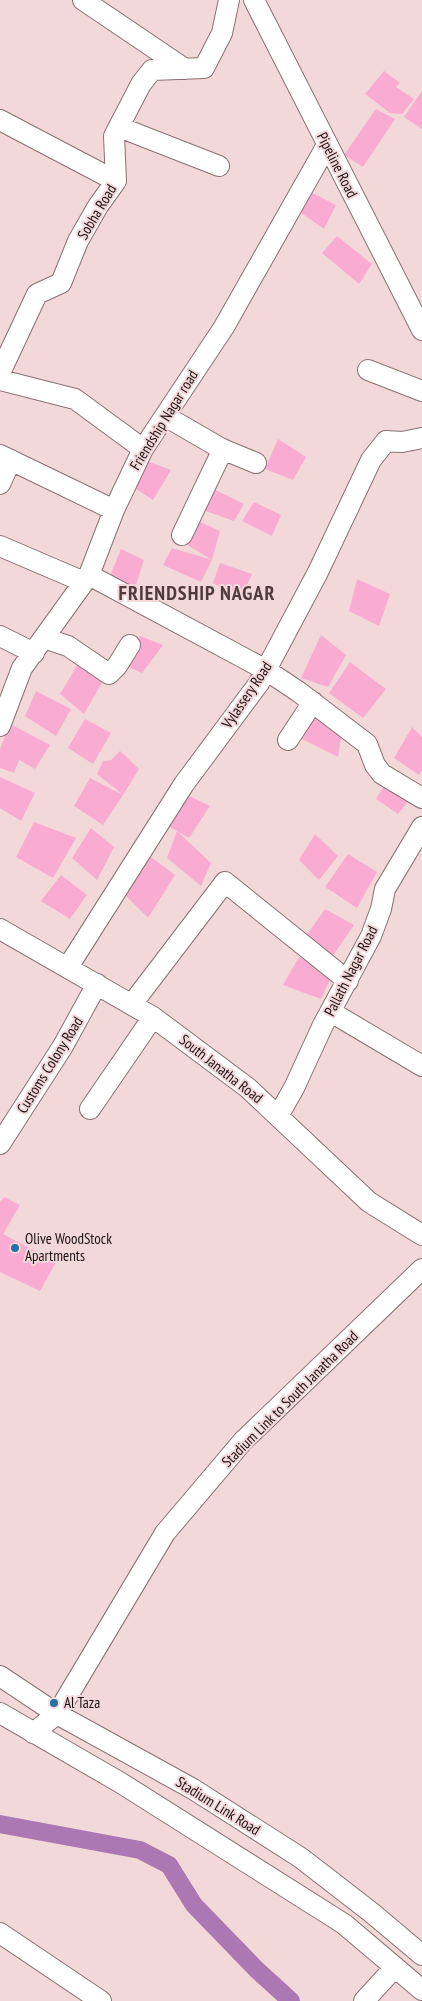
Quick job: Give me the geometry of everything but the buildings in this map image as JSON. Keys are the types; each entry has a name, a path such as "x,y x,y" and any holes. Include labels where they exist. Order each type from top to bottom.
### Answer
{"street":[{"path":"83,0 184,69"},
{"name":"Sobha Road","path":"0,373 37,294 61,283 78,241 98,206 116,181 114,136 141,84 152,70 204,68 222,33 228,0"},
{"name":"Pipeline Road","path":"254,0 326,145 422,330"},
{"path":"0,120 116,181"},
{"path":"119,128 219,166"},
{"name":"Friendship Nagar road","path":"0,726 22,668 86,578 114,510 143,449 224,327 326,145"},
{"path":"368,370 422,390"},
{"path":"0,380 75,399 143,449"},
{"path":"165,416 223,449 256,463"},
{"name":"Vylassery Road","path":"68,967 184,784 260,682 318,572 371,460 386,442 402,442 422,438"},
{"path":"182,535 223,449"},
{"path":"0,484 6,458 114,510"},
{"path":"0,546 86,578 266,670 313,702 367,744 375,764 382,774 422,798"},
{"path":"0,636 39,646 68,646 109,674 117,666 130,645"},
{"path":"288,740 313,702"},
{"name":"Pallath Nagar Road","path":"278,1116 294,1088 330,1012 371,936 381,909 385,889 422,827"},
{"path":"132,1004 225,882 348,981"},
{"name":"South Janatha Road","path":"0,929 153,1017 248,1088 369,1202 422,1236"},
{"name":"Customs Colony Road","path":"0,1144 64,1046 97,984"},
{"path":"330,1012 422,1066"},
{"path":"90,1109 153,1017"},
{"name":"Stadium Link to South Janatha Road","path":"33,1733 57,1714 165,1533 243,1441 422,1269"},
{"name":"Stadium Link Road","path":"0,1676 57,1714 193,1789 301,1858 422,1955"},
{"path":"0,1713 121,1782 344,1924 422,1990"},
{"path":"0,1933 101,2001"},
{"path":"364,2001 395,1967"}],"waterway":[{"path":"0,1824 140,1850 169,1865 194,1905 257,1970 291,2001"}],"place":[{"name":"Olive WoodStock Apartments","path":"15,1248"},
{"name":"Al Taza","path":"54,1703"}],"district":[{"name":"FRIENDSHIP NAGAR","path":"197,593"}]}
